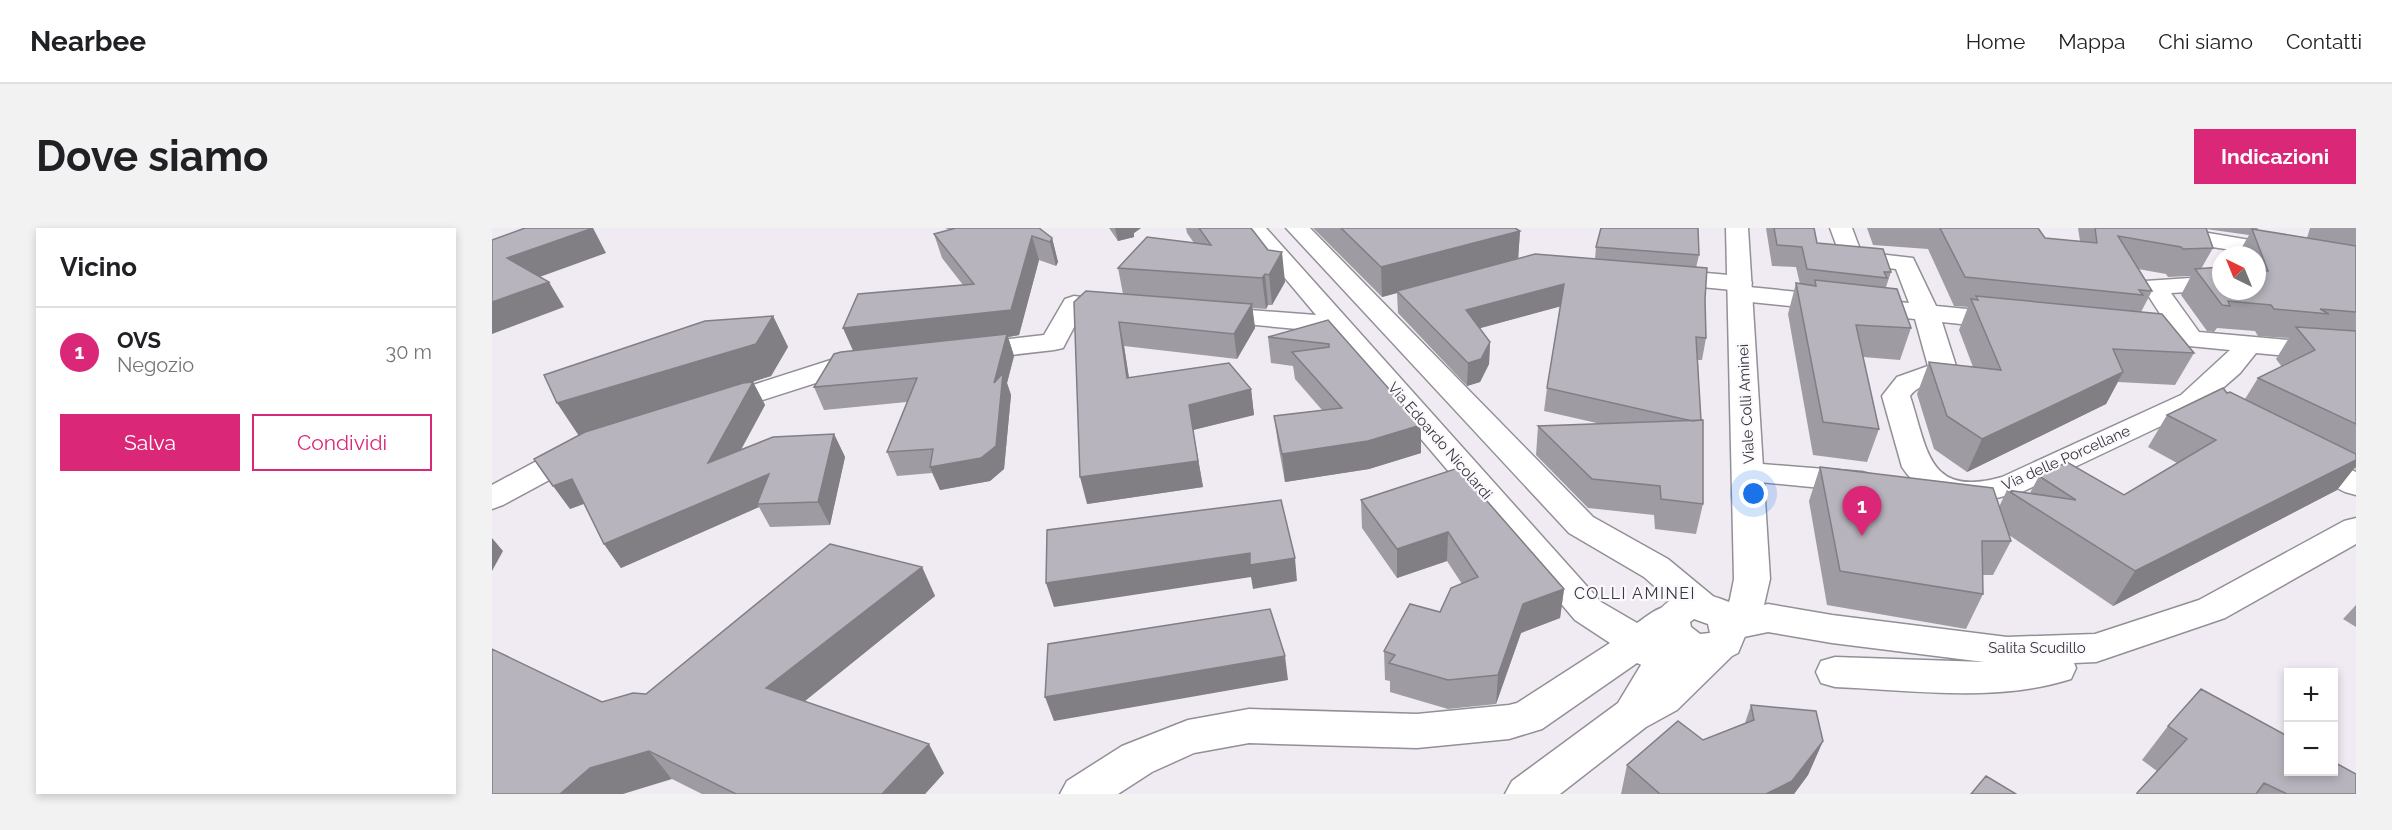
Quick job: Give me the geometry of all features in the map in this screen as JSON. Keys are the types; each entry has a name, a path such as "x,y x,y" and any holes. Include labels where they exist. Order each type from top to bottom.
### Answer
{"street":[{"name":"Via Edoardo Nicolardi","path":"1254,228 1588,611 1684,633"},
{"path":"1082,794 1137,759 1188,737 1249,726 1417,731 1482,725 1528,717 1596,673 1684,633 1656,568 1581,525 1387,306 1297,228"},
{"name":"Viale Colli Aminei","path":"1632,715 1684,633 1742,614 1749,601 1752,579 1750,473 1737,228"},
{"path":"1841,228 1851,258 1905,263 1926,313 1943,369 1938,373 1915,376 1902,384 1896,396 1918,467 1939,488"},
{"path":"2135,228 2212,248"},
{"path":"2266,252 2296,253 2356,265"},
{"path":"1635,274 1926,313 2031,324"},
{"path":"2191,340 2154,286 2212,283"},
{"path":"939,355 1054,342 1074,304 1145,310"},
{"path":"1180,313 1340,325"},
{"path":"2112,332 2356,354"},
{"name":"Via delle Porcellane","path":"1750,473 1984,493 2013,484 2191,402 2230,367 2248,346"},
{"path":"690,414 847,364 893,360"},
{"path":"2191,402 2222,417"},
{"path":"492,498 588,446 600,442"},
{"path":"2282,448 2356,485"},
{"name":"Salita Scudillo","path":"1684,633 1768,618 1832,629 2007,651 2096,648 2212,609 2356,529"},
{"name":"Viale Colli Aminei","path":"1527,794 1632,715 1663,699 1684,633"},
{"path":"1835,672 1982,678 2079,666 2096,648"}],"building":[{"path":"525,228 593,228 507,258 549,282 492,302 492,240"},
{"path":"956,228 1039,228 1052,238 1050,242 1032,236 1011,310 843,328 858,294 974,284 934,234"},
{"path":"1199,228 1251,228 1268,250 1282,252 1269,275 1265,274 1262,278 1118,268 1147,237 1211,245"},
{"path":"1341,228 1515,228 1520,231 1381,267"},
{"path":"1601,228 1698,228 1699,255 1596,247"},
{"path":"1774,228 1814,228 1817,243 1883,249 1891,272 1884,272 1887,278 1807,269 1802,247 1777,245"},
{"path":"1940,228 2038,228 2045,238 2097,243 2095,228 2206,228 2212,246 2212,248 2183,249 2118,236 2152,291 2139,290 2143,295 1965,277"},
{"path":"2252,229 2356,246 2356,312 2320,309 2329,314 2274,309 2271,305 2228,301 2230,306 2222,305 2218,300 2266,300 2266,271 2268,271 2266,246 2258,246"},
{"path":"1535,254 1707,268 1706,338 1696,337 1701,420 1692,421 1547,388 1564,284 1466,310 1490,342 1481,359 1468,363 1397,291"},
{"path":"2212,268 2212,292 2195,269"},
{"path":"1815,280 1897,289 1911,328 1856,325 1879,429 1823,422 1796,283 1816,286"},
{"path":"1086,291 1252,304 1234,334 1119,322 1127,378 1229,363 1251,389 1189,405 1198,461 1080,477 1074,302"},
{"path":"1976,296 2162,314 2194,353 2113,349 2123,372 1982,439 1947,416 1929,362 2001,370 1971,299 1978,300"},
{"path":"773,316 756,344 557,403 544,375 705,321"},
{"path":"1328,320 1421,425 1368,441 1282,454 1274,416 1342,408 1292,352 1329,347 1329,344 1268,337"},
{"path":"2296,327 2356,331 2356,424 2258,378 2315,350"},
{"path":"1007,334 994,383 1003,373 996,446 981,458 930,467 933,449 887,452 917,378 814,387 834,354 841,352"},
{"path":"753,382 708,463 773,437 834,434 818,502 757,504 769,474 604,544 572,479 553,486 534,459 585,432 743,383"},
{"path":"2223,388 2227,393 2230,392 2356,454 2356,460 2135,571 2007,490 2076,500 2039,476 2067,462 2124,495 2216,440 2167,415"},
{"path":"1703,420 1703,504 1661,499 1660,486 1592,479 1538,426"},
{"path":"1820,467 1993,488 2011,541 1982,541 1983,594 1840,571"},
{"path":"1458,468 1564,589 1523,604 1498,675 1448,680 1389,663 1395,655 1384,651 1410,604 1440,612 1451,588 1478,577 1448,532 1397,549 1361,500"},
{"path":"1281,500 1295,558 1250,565 1250,553 1046,583 1047,530"},
{"path":"830,544 922,567 766,688 929,744 882,794 736,794 649,751 590,768 560,794 492,794 492,649 602,702 633,693 646,694"},
{"path":"1270,609 1285,656 1045,697 1048,644"},
{"path":"2201,689 2284,734 2284,776 2338,776 2338,764 2356,774 2356,794 2287,794 2264,783 2256,794 2137,794 2187,739 2168,726"},
{"path":"1751,705 1816,711 1823,741 1792,781 1766,794 1660,794 1627,765 1678,721 1703,740 1754,720"},
{"path":"1986,776 2016,794 1971,794"}],"place":[{"name":"OVS","path":"1862,536"}],"district":[{"name":"COLLI AMINEI","path":"1635,593"}]}
